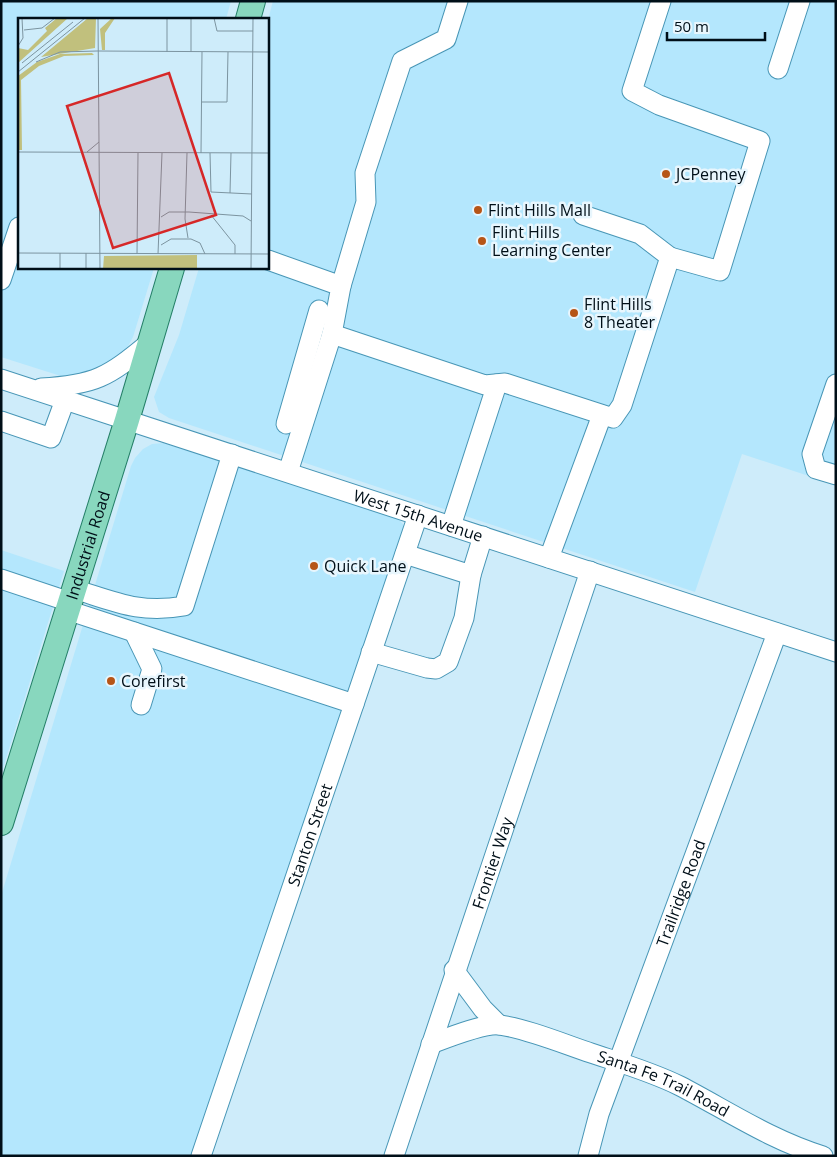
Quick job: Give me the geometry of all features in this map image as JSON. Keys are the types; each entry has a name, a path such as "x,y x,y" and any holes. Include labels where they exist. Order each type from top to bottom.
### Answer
{"main road":[{"path":"248,18 253,1"},
{"name":"Industrial Road","path":"1,823 127,420 172,269"}],"street":[{"path":"288,472 332,334 341,286 366,202 365,173 402,61 446,39 458,1"},
{"path":"583,215 640,234 670,257 720,272 760,141 659,105 632,91 662,1"},
{"path":"778,69 800,1"},
{"path":"1,280 18,229"},
{"path":"332,334 485,385 506,383 613,418 620,410 670,257"},
{"path":"269,260 341,286"},
{"path":"286,424 319,310"},
{"path":"30,388 79,384 102,378 115,371 150,343"},
{"name":"West 15th Avenue","path":"1,379 836,652"},
{"path":"451,526 497,384"},
{"path":"836,384 812,454 816,469 836,475"},
{"path":"1,421 51,438 66,400"},
{"path":"548,558 602,415"},
{"path":"70,600 159,610 184,606 232,454"},
{"name":"Stanton Street","path":"201,1156 418,515"},
{"path":"371,652 427,668 436,669 448,662 464,618 471,575 483,536"},
{"path":"404,554 471,575"},
{"name":"Frontier Way","path":"394,1156 454,970 590,571"},
{"path":"1,579 70,600 134,632 354,704"},
{"path":"134,632 152,669 141,705"},
{"name":"Trailridge Road","path":"588,1156 599,1114 777,633"},
{"path":"454,970 483,1009 499,1025"},
{"name":"Santa Fe Trail Road","path":"431,1044 460,1034 499,1025 558,1041 680,1086 798,1152 823,1156"}],"shaded area":[{"path":"1,1 231,1 226,18 18,18 18,269 154,269 133,337 126,350 109,368 67,378 1,357"},
{"name":"Flint Hills Mall","path":"273,1 836,1 836,485 742,454 695,592 169,418 159,412 154,397 179,335 199,269 269,269 269,18"},
{"path":"163,443 396,517 403,524 404,528 193,1156 1,1156 1,896 131,466 143,449 152,444"},
{"path":"1,550 64,571 1,775"}],"place":[{"name":"JCPenney","path":"666,174"},
{"name":"Flint Hills Mall","path":"478,210"},
{"name":"Flint Hills Learning Center","path":"482,241"},
{"name":"Flint Hills 8 Theater","path":"574,313"},
{"name":"Quick Lane","path":"314,566"},
{"name":"Corefirst","path":"111,681"}]}
